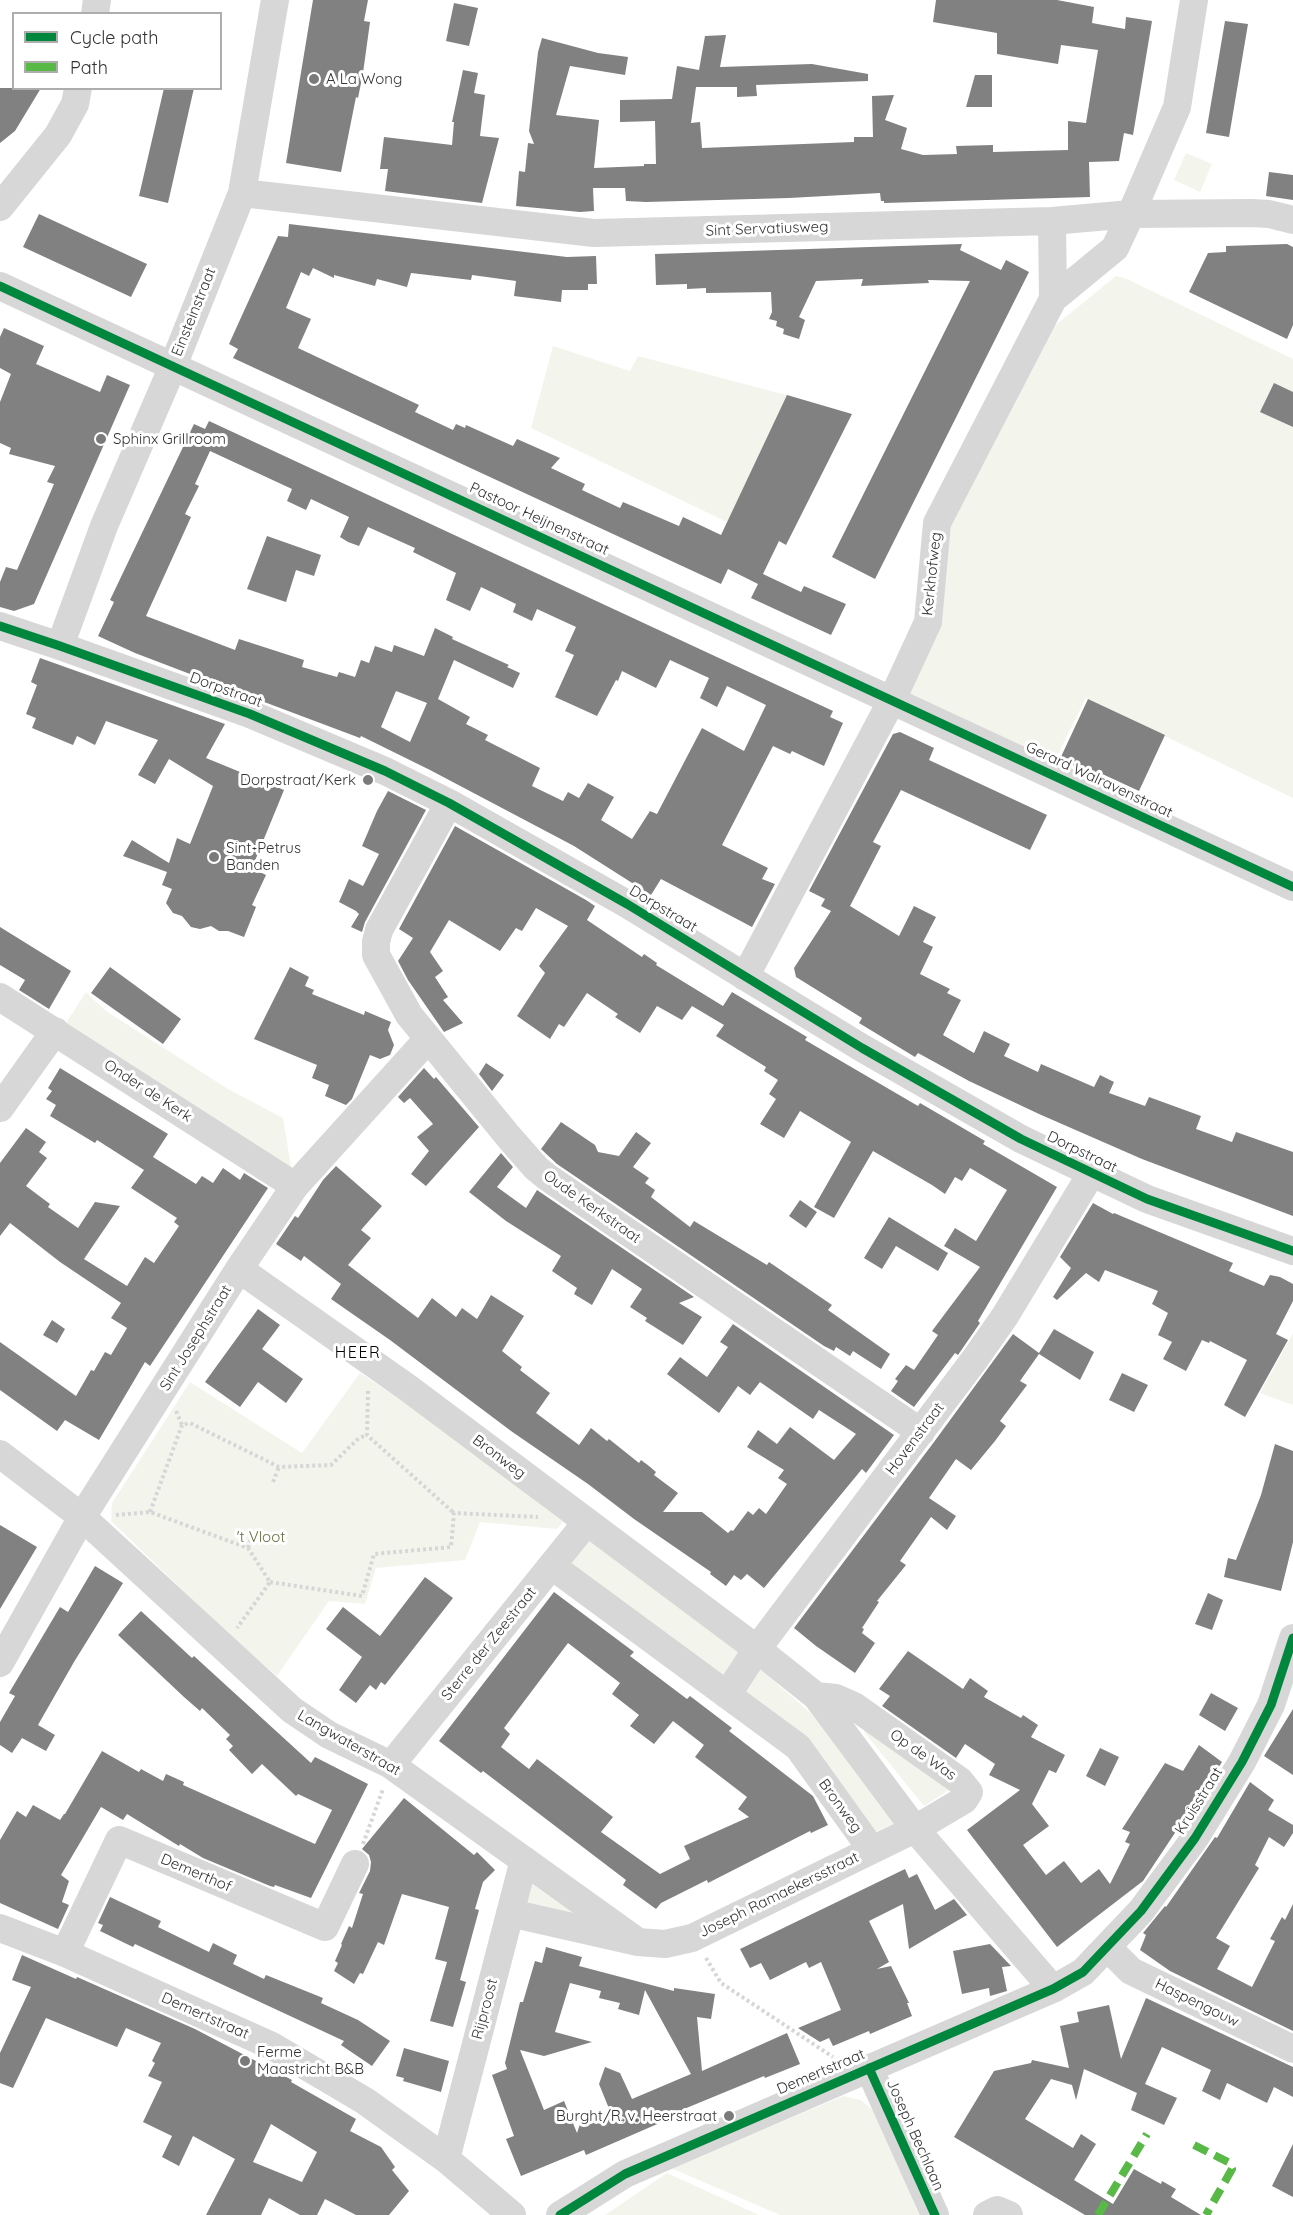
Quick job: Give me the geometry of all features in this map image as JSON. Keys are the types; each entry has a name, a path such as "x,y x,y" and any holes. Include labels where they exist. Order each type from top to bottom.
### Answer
{"street":[{"name":"Einsteinstraat","path":"60,646 104,526 173,366 242,193 275,0"},
{"name":"Kerkhofweg","path":"745,977 891,700 928,622 937,523 1053,299 1115,248 1131,214 1177,107 1194,0"},
{"path":"3,199 58,135 75,104 78,90"},
{"name":"Sint Servatiusweg","path":"242,193 594,233 1052,221 1131,214 1251,213 1269,214 1293,220"},
{"name":"Kerkhofweg","path":"1052,221 1053,299"},
{"name":"Pastoor Heijnenstraat","path":"0,286 891,700"},
{"name":"Dorpstraat","path":"0,626 282,727 385,771 449,803 627,904 745,977 1021,1139 1156,1203 1293,1251"},
{"name":"Gerard Walravenstraat","path":"891,700 1293,887"},
{"name":"Oude Kerkstraat","path":"449,803 379,930 375,948 376,955 394,989 428,1039 527,1158 547,1177 921,1432"},
{"name":"Onder de Kerk","path":"0,997 295,1186"},
{"path":"0,1108 55,1031"},
{"name":"Sint Josephstraat","path":"0,1663 82,1517 239,1269 295,1186 428,1039"},
{"name":"Hovenstraat","path":"727,1695 757,1649 975,1359 1005,1316 1091,1174"},
{"name":"Bronweg","path":"239,1269 378,1367 757,1649"},
{"name":"Langwaterstraat","path":"0,1454 82,1517 291,1710 329,1735 392,1765 638,1942"},
{"name":"Sterre der Zeestraat","path":"392,1765 552,1566 576,1515"},
{"name":"Bronweg","path":"552,1566 798,1747 872,1850"},
{"name":"Kruisstraat","path":"1101,1954 1141,1911 1188,1847 1242,1762 1271,1705 1293,1638"},
{"name":"Op de Was","path":"757,1649 816,1696 915,1829 1053,1989"},
{"name":"Op de Was","path":"816,1696 836,1698 854,1706 960,1781 969,1792 964,1800 915,1829"},
{"name":"Joseph Ramaekersstraat","path":"510,1913 638,1942 665,1944 692,1938 915,1829"},
{"name":"Demerthof","path":"64,1953 119,1840 325,1927 356,1864"},
{"name":"Rijproost","path":"446,2159 524,1860"},
{"name":"Demertstraat","path":"0,1928 64,1953 272,2046 365,2101 446,2159 512,2215"},
{"name":"Demertstraat","path":"560,2215 625,2174 1053,1989 1083,1972 1101,1954"},
{"name":"Haspengouw","path":"1101,1954 1131,1971 1293,2049"},
{"name":"Joseph Bechlaan","path":"862,2070 935,2215"},
{"path":"987,2215 997,2210 1009,2215"}],"path":[{"path":"367,1435 369,1379 378,1367"},
{"path":"150,1512 182,1425 165,1386"},
{"path":"182,1425 190,1423 279,1467 331,1465 359,1438 367,1435"},
{"path":"367,1435 454,1513 559,1518 576,1515"},
{"path":"273,1482 279,1467"},
{"path":"82,1517 150,1512 248,1548 270,1582 362,1596 374,1554 451,1547 454,1513"},
{"path":"248,1548 253,1533"},
{"path":"224,1646 270,1582"},
{"path":"356,1864 392,1765"},
{"path":"722,1983 862,2070"}],"green space":[{"path":"1186,153 1212,164 1200,192 1174,180"},
{"path":"1116,276 1127,279 1293,359 1293,798 1086,698 1053,764 903,690 951,520 1052,328"},
{"path":"553,346 630,371 638,356 790,396 727,522 531,428"},
{"path":"86,992 106,1011 228,1089 283,1118 291,1167 62,1029"},
{"path":"1293,1333 1293,1405 1260,1393"},
{"name":"'t Vloot","path":"360,1373 418,1411 563,1522 557,1529 480,1522 465,1560 376,1568 365,1604 329,1601 277,1676 232,1638 111,1521 112,1503 190,1382 302,1453"},
{"path":"583,1541 591,1542 743,1654 821,1722 895,1823 871,1834 854,1805 564,1559"},
{"path":"866,1729 952,1788 924,1806 864,1732"},
{"path":"526,1865 627,1937 514,1910"},
{"path":"843,2096 861,2100 876,2113 919,2215 780,2215 671,2168"},
{"path":"667,2173 759,2215 605,2215"}],"building":[{"path":"313,0 368,0 364,21 370,22 363,73 341,172 286,163"},
{"path":"936,0 1057,0 1094,7 1092,23 1125,29 1126,17 1152,21 1133,135 1124,133 1119,161 1089,162 1090,197 884,203 881,201 880,193 646,202 626,201 625,188 593,188 594,211 580,212 516,206 519,171 525,172 528,143 534,144 529,131 538,52 542,38 598,53 628,57 625,75 570,66 556,115 599,120 594,168 656,164 655,121 620,122 620,100 672,99 677,66 699,70 705,36 726,35 720,67 812,64 868,74 868,81 756,85 757,96 737,97 737,87 696,87 691,123 700,122 702,148 854,142 854,137 873,137 872,96 894,95 885,120 907,128 901,149 923,155 957,154 956,146 993,145 993,152 1068,150 1068,121 1086,123 1098,50 1061,45 1058,64 997,54 997,33 933,22"},
{"path":"454,3 478,8 469,46 446,41"},
{"path":"1225,21 1248,24 1229,137 1206,133"},
{"path":"463,70 478,73 474,93 485,95 480,136 499,138 482,203 385,191 388,169 380,169 384,137 452,145 454,122 452,122"},
{"path":"975,75 992,75 992,107 966,107"},
{"path":"0,88 40,90 15,131 0,143"},
{"path":"164,90 194,90 168,203 139,196"},
{"path":"1269,172 1293,175 1293,200 1266,196"},
{"path":"39,214 147,264 131,297 23,247"},
{"path":"289,224 567,257 596,256 597,284 588,284 588,290 562,290 561,302 514,296 516,281 472,275 471,280 411,273 407,287 377,279 375,286 334,275 334,278 313,268 309,276 301,272 286,308 311,319 298,348 419,405 415,412 453,430 456,424 465,428 466,425 513,446 517,439 560,458 551,468 585,484 582,490 620,508 623,502 679,526 683,517 721,535 787,395 852,414 786,545 779,541 763,574 801,592 804,586 846,604 831,635 751,598 758,584 728,569 721,584 233,358 238,349 229,344 278,236 288,237"},
{"path":"962,244 960,250 1001,270 1006,260 1029,272 875,579 832,557 970,281 928,280 929,283 861,286 863,279 816,281 799,317 805,320 799,339 783,334 784,329 776,326 777,321 769,319 772,312 771,292 706,293 706,288 687,289 687,284 656,285 655,254"},
{"path":"1287,244 1293,247 1293,325 1287,339 1189,292 1208,253 1226,252 1226,246"},
{"path":"4,328 44,346 36,364 100,392 107,375 130,385 34,604 14,611 0,607 0,582 6,567 17,570 54,484 47,482 55,466 9,454 11,448 0,443 0,402 11,374 0,368 0,337"},
{"path":"1274,383 1293,392 1293,427 1260,412"},
{"path":"209,421 833,711 830,717 843,723 824,766 792,751 790,754 773,746 722,845 768,868 762,879 775,884 752,927 661,879 651,895 574,846 361,736 360,738 211,682 98,636 114,602 110,600 194,424 205,429","holes":["210,451 292,489 287,501 306,510 311,499 349,517 340,537 348,542 359,546 368,527 415,548 413,552 456,573 446,600 470,611 481,587 516,604 513,612 532,621 537,609 576,627 565,651 574,655 555,697 597,716 622,671 656,688 670,660 709,678 700,698 717,707 727,686 766,705 744,751 702,728 657,814 650,811 632,839 601,820 614,797 588,783 579,798 568,792 563,801 532,786 540,768 485,740 488,735 466,724 470,717 438,699 454,660 513,688 520,673 507,667 509,665 452,639 453,637 435,628 424,656 394,645 392,652 375,646 369,663 361,660 355,677 339,672 337,677 302,667 304,660 239,639 235,650 146,616 191,517 185,514 199,486 195,484","396,691 427,703 410,742 381,727"]},
{"path":"267,536 321,555 314,576 296,570 286,602 247,589"},
{"path":"40,658 225,724 206,758 284,790 252,868 266,875 252,905 256,907 244,937 228,931 219,931 211,926 200,929 191,927 182,916 173,913 166,903 172,889 162,885 167,872 123,856 132,840 169,863 177,838 190,844 213,786 169,759 155,784 138,775 158,740 106,721 95,745 77,736 73,745 32,728 36,718 26,714 37,685 31,682"},
{"path":"1088,699 1165,735 1139,791 1098,772 1096,776 1060,759"},
{"path":"900,732 934,748 929,760 1047,815 1030,850 901,790 873,842 881,846 850,906 899,936 914,906 936,917 923,942 933,947 920,974 950,989 947,993 961,1000 943,1035 974,1053 984,1031 1010,1044 1004,1056 1038,1072 1041,1064 1094,1087 1100,1075 1114,1082 1109,1093 1145,1106 1149,1097 1201,1116 1196,1129 1232,1142 1236,1132 1293,1152 1293,1216 1142,1159 969,1081 918,1053 915,1057 859,1023 862,1018 796,977 794,968 831,911 821,906 825,899 809,891 893,734"},
{"path":"388,791 426,810 365,922 362,932 351,927 359,914 339,902 349,879 363,886 379,854 362,846"},
{"path":"455,826 595,906 587,920 642,957 644,954 657,963 656,965 723,1006 732,992 807,1037 805,1040 918,1106 920,1103 985,1141 983,1144 1057,1187 978,1321 980,1323 958,1355 955,1353 914,1407 891,1391 898,1381 895,1379 906,1365 914,1370 938,1335 932,1331 980,1267 944,1246 955,1228 976,1241 1007,1190 970,1168 962,1181 955,1177 945,1194 873,1151 834,1218 814,1207 851,1142 800,1111 784,1138 760,1124 776,1099 769,1094 778,1080 764,1071 766,1067 716,1036 724,1025 692,1006 682,1020 657,1006 640,1033 615,1017 618,1014 587,993 564,1027 559,1024 550,1039 517,1016 545,973 539,966 568,926 536,908 522,931 516,928 500,951 449,920 430,952 443,971 435,977 448,997 443,1000 463,1023 444,1032 408,980 398,961 413,938 399,929"},
{"path":"0,927 71,971 49,1009 19,990 25,980 0,965"},
{"path":"110,967 181,1019 163,1044 91,993"},
{"path":"290,967 309,977 305,986 314,990 312,994 364,1015 365,1011 391,1022 388,1030 394,1045 390,1055 380,1059 370,1055 352,1099 346,1105 325,1096 329,1085 312,1078 317,1065 254,1039"},
{"path":"486,1063 504,1075 492,1091 479,1074"},
{"path":"60,1068 168,1134 153,1157 196,1184 202,1176 213,1183 223,1168 240,1180 244,1173 268,1188 150,1366 145,1362 99,1440 65,1420 57,1431 0,1390 0,1342 76,1396 91,1370 94,1371 105,1352 111,1355 127,1328 111,1318 121,1303 60,1262 10,1223 0,1236 0,1163 26,1128 46,1142 39,1152 47,1158 26,1186 50,1204 48,1207 78,1228 95,1202 120,1206 84,1259 127,1286 145,1257 154,1263 179,1226 174,1222 177,1218 131,1188 144,1170 97,1140 95,1143 50,1116 56,1105 46,1099 52,1091 48,1088"},
{"path":"424,1068 434,1079 436,1077 479,1127 426,1186 411,1174 429,1151 417,1137 433,1124 410,1098 404,1103 398,1097"},
{"path":"561,1122 595,1145 598,1152 619,1156 636,1132 651,1143 633,1167 649,1178 645,1183 655,1190 651,1197 690,1227 694,1221 767,1265 769,1262 832,1305 828,1310 890,1354 881,1369 853,1351 850,1356 836,1347 834,1351 824,1346 557,1164 541,1149"},
{"path":"501,1153 513,1167 497,1187 526,1208 537,1190 694,1297 679,1303 702,1317 683,1345 645,1321 647,1318 630,1307 642,1289 612,1269 592,1305 574,1294 577,1288 552,1271 561,1256 506,1221 469,1192"},
{"path":"336,1166 382,1206 361,1230 371,1238 348,1265 418,1318 432,1298 456,1317 462,1308 477,1319 491,1295 524,1316 502,1351 522,1367 520,1370 550,1393 536,1413 579,1445 591,1428 639,1463 641,1460 649,1466 656,1472 654,1475 678,1493 663,1512 702,1512 728,1533 733,1531 748,1511 753,1515 759,1508 766,1514 787,1484 778,1478 784,1470 747,1447 758,1430 777,1444 790,1427 834,1460 856,1434 819,1410 813,1419 760,1382 750,1395 738,1386 719,1413 667,1374 680,1357 707,1377 728,1347 720,1342 733,1324 894,1435 866,1473 862,1469 764,1588 747,1574 741,1580 734,1575 726,1586 710,1574 711,1572 511,1431 390,1340 331,1299 341,1284 304,1256 301,1261 276,1244 295,1216 298,1218 323,1180"},
{"path":"800,1200 817,1212 806,1228 789,1216"},
{"path":"1093,1203 1113,1214 1233,1263 1229,1271 1264,1286 1270,1275 1293,1284 1293,1301 1276,1334 1288,1340 1245,1417 1224,1405 1247,1360 1210,1341 1209,1343 1202,1340 1186,1371 1163,1359 1172,1342 1158,1335 1168,1313 1152,1304 1158,1291 1105,1270 1099,1282 1086,1273 1057,1300 1053,1297 1071,1268 1060,1257"},
{"path":"889,1217 948,1253 938,1271 896,1246 882,1269 864,1258"},
{"path":"258,1309 280,1325 262,1349 303,1379 286,1403 258,1382 240,1407 205,1382"},
{"path":"52,1320 65,1329 57,1343 43,1335"},
{"path":"1054,1329 1094,1352 1080,1380 1039,1354 1020,1381 1027,1385 1000,1421 1006,1426 995,1441 971,1470 956,1459 929,1498 956,1516 947,1530 931,1517 900,1561 906,1565 877,1601 879,1602 862,1628 864,1629 862,1633 875,1643 855,1673 794,1628 1013,1334 1039,1353"},
{"path":"1122,1373 1148,1385 1134,1412 1109,1400"},
{"path":"1275,1444 1293,1451 1293,1542 1281,1591 1224,1577 1228,1558 1236,1560 1261,1495"},
{"path":"0,1525 37,1547 0,1609"},
{"path":"95,1566 123,1583 38,1725 55,1735 46,1751 22,1738 12,1753 0,1745 0,1722 15,1696 9,1693 60,1607 68,1612"},
{"path":"425,1577 453,1598 385,1685 381,1682 376,1690 370,1685 356,1703 339,1690 362,1657 326,1629 343,1607 380,1636"},
{"path":"554,1592 634,1652 630,1656 687,1699 690,1696 732,1728 729,1731 813,1796 828,1825 811,1833 810,1831 708,1883 707,1880 661,1903 656,1909 623,1885 626,1880 483,1771 481,1773 439,1741","holes":["568,1643 620,1683 612,1694 639,1715 630,1726 654,1744 673,1721 704,1745 695,1757 747,1797 738,1809 749,1817 684,1846 690,1859 660,1874 601,1832 613,1817 537,1759 529,1769 501,1747 510,1734 504,1728"]},
{"path":"1208,1593 1223,1600 1212,1630 1195,1624"},
{"path":"141,1611 311,1763 315,1757 368,1784 311,1898 275,1885 270,1886 203,1858 127,1814 123,1820 101,1807 61,1875 69,1881 62,1902 69,1905 58,1929 0,1903 0,1840 17,1811 26,1817 33,1805 60,1820 102,1751 139,1772 141,1769 163,1781 166,1774 184,1782 183,1785 315,1844 332,1810 298,1794 296,1796 262,1764 252,1774 229,1750 233,1746 226,1739 230,1735 202,1708 200,1711 184,1697 118,1635"},
{"path":"908,1651 963,1689 970,1678 988,1691 984,1697 1021,1718 1023,1715 1038,1725 1031,1737 1065,1755 1056,1773 1049,1770 1032,1804 1049,1826 1023,1845 1046,1875 1064,1861 1081,1883 1099,1869 1110,1884 1130,1844 1125,1842 1130,1832 1122,1829 1165,1763 1183,1771 1199,1745 1222,1762 1143,1881 1057,1947 967,1830 1020,1790 989,1775 995,1764 965,1744 956,1758 882,1706 890,1696 879,1689"},
{"path":"1211,1693 1238,1708 1225,1731 1199,1715"},
{"path":"1293,1709 1293,1775 1264,1756"},
{"path":"1100,1748 1119,1757 1105,1786 1086,1776"},
{"path":"1250,1782 1274,1800 1268,1810 1293,1825 1293,1833 1284,1847 1269,1837 1255,1865 1259,1868 1216,1938 1230,1946 1217,1969 1252,1987 1275,1941 1270,1939 1282,1917 1285,1920 1293,1904 1293,2031 1170,1971 1140,1950 1146,1935 1143,1933 1166,1907 1215,1837 1217,1838"},
{"path":"404,1798 474,1855 477,1852 495,1870 483,1882 475,1909 479,1910 460,1980 466,1982 453,2027 430,2021 447,1962 435,1959 449,1907 402,1894 384,1945 378,1942 363,1974 360,1973 354,1984 334,1971 338,1963 335,1961 341,1944 349,1926 352,1928 363,1894 359,1893 370,1871 369,1855 362,1849"},
{"path":"905,1869 909,1878 917,1874 935,1910 954,1899 967,1915 909,1949 903,1904 869,1921 889,1962 877,1969 891,1966 909,2003 907,2003 912,2016 870,2034 869,2031 833,2046 829,2038 820,2042 798,2028 841,2010 821,1962 809,1968 806,1962 770,1980 761,1963 750,1968 740,1949"},
{"path":"110,1897 161,1921 158,1927 209,1952 213,1943 237,1955 233,1964 264,1979 266,1975 323,1998 321,2003 358,2020 390,2041 372,2066 341,2045 344,2041 135,1944 133,1947 100,1931 103,1925 98,1923"},
{"path":"990,1944 1011,1966 1002,1967 1007,1991 990,1996 989,1988 962,1994 953,1951"},
{"path":"546,1947 582,1957 579,1966 674,1991 674,1988 715,1994 711,2019 697,2017 702,2071 787,2033 800,2064 765,2078 764,2076 684,2109 685,2112 586,2155 584,2150 521,2176 506,2139 514,2136 492,2075 507,2069 505,2063 520,2002 523,2002 535,1961 542,1963","holes":["570,1983 601,1991 599,1998 620,2003 618,2009 639,2015 645,1990 691,2074 632,2099 620,2073 605,2067 599,2084 610,2111 580,2124 577,2133 564,2101 544,2110 520,2050 544,2056 592,2042 555,2032"]},
{"path":"22,1955 195,2029 292,2080 291,2082 356,2119 350,2131 381,2147 395,2167 392,2170 409,2191 389,2215 356,2215 325,2199 317,2215 300,2215 269,2198 261,2215 206,2215 235,2159 193,2136 179,2166 162,2157 172,2136 143,2122 162,2082 148,2076 161,2043 126,2028 117,2047 46,2018 13,2088 0,2083 0,2053 31,1987 12,1980","holes":["271,2124 317,2152 302,2182 253,2162"]},
{"path":"1146,1998 1293,2067 1293,2097 1274,2087 1267,2103 1227,2083 1220,2100 1202,2091 1211,2070 1162,2047 1145,2084 1177,2098 1164,2125 1131,2110 1137,2093 1084,2069 1076,2100 1072,2085 1051,2079 1025,2119 1073,2148 1081,2134 1096,2144 1074,2180 1113,2204 1134,2169 1161,2184 1162,2181 1176,2189 1171,2197 1201,2215 1085,2215 954,2137 994,2071 1031,2063 1032,2060 1069,2068 1060,2026 1079,2022 1077,2012 1109,2005 1121,2059"},
{"path":"404,2048 449,2061 441,2092 403,2081 404,2078 396,2076"},
{"path":"1293,2144 1293,2197 1272,2186"}],"marked path":[{"path":"1098,2215 1147,2134"},
{"path":"1194,2145 1228,2162 1232,2169 1206,2215"}],"cycle path":[{"path":"0,286 1293,887"},
{"path":"0,626 250,714 385,771 449,803 627,904 862,1048 1021,1139 1147,1199 1293,1251"},
{"path":"560,2215 625,2174 1053,1989 1083,1972 1141,1911 1195,1838 1242,1762 1271,1705 1293,1638"},
{"path":"869,2068 935,2215"}],"place":[{"name":"A La Wong","path":"314,79"},
{"name":"Sphinx Grillroom","path":"101,439"},
{"name":"Dorpstraat/Kerk","path":"368,780"},
{"name":"Sint-Petrus Banden","path":"214,857"},
{"name":"Ferme Maastricht B&B","path":"245,2061"},
{"name":"Burght/R. v. Heerstraat","path":"729,2116"}],"district":[{"name":"HEER","path":"358,1353"}]}
